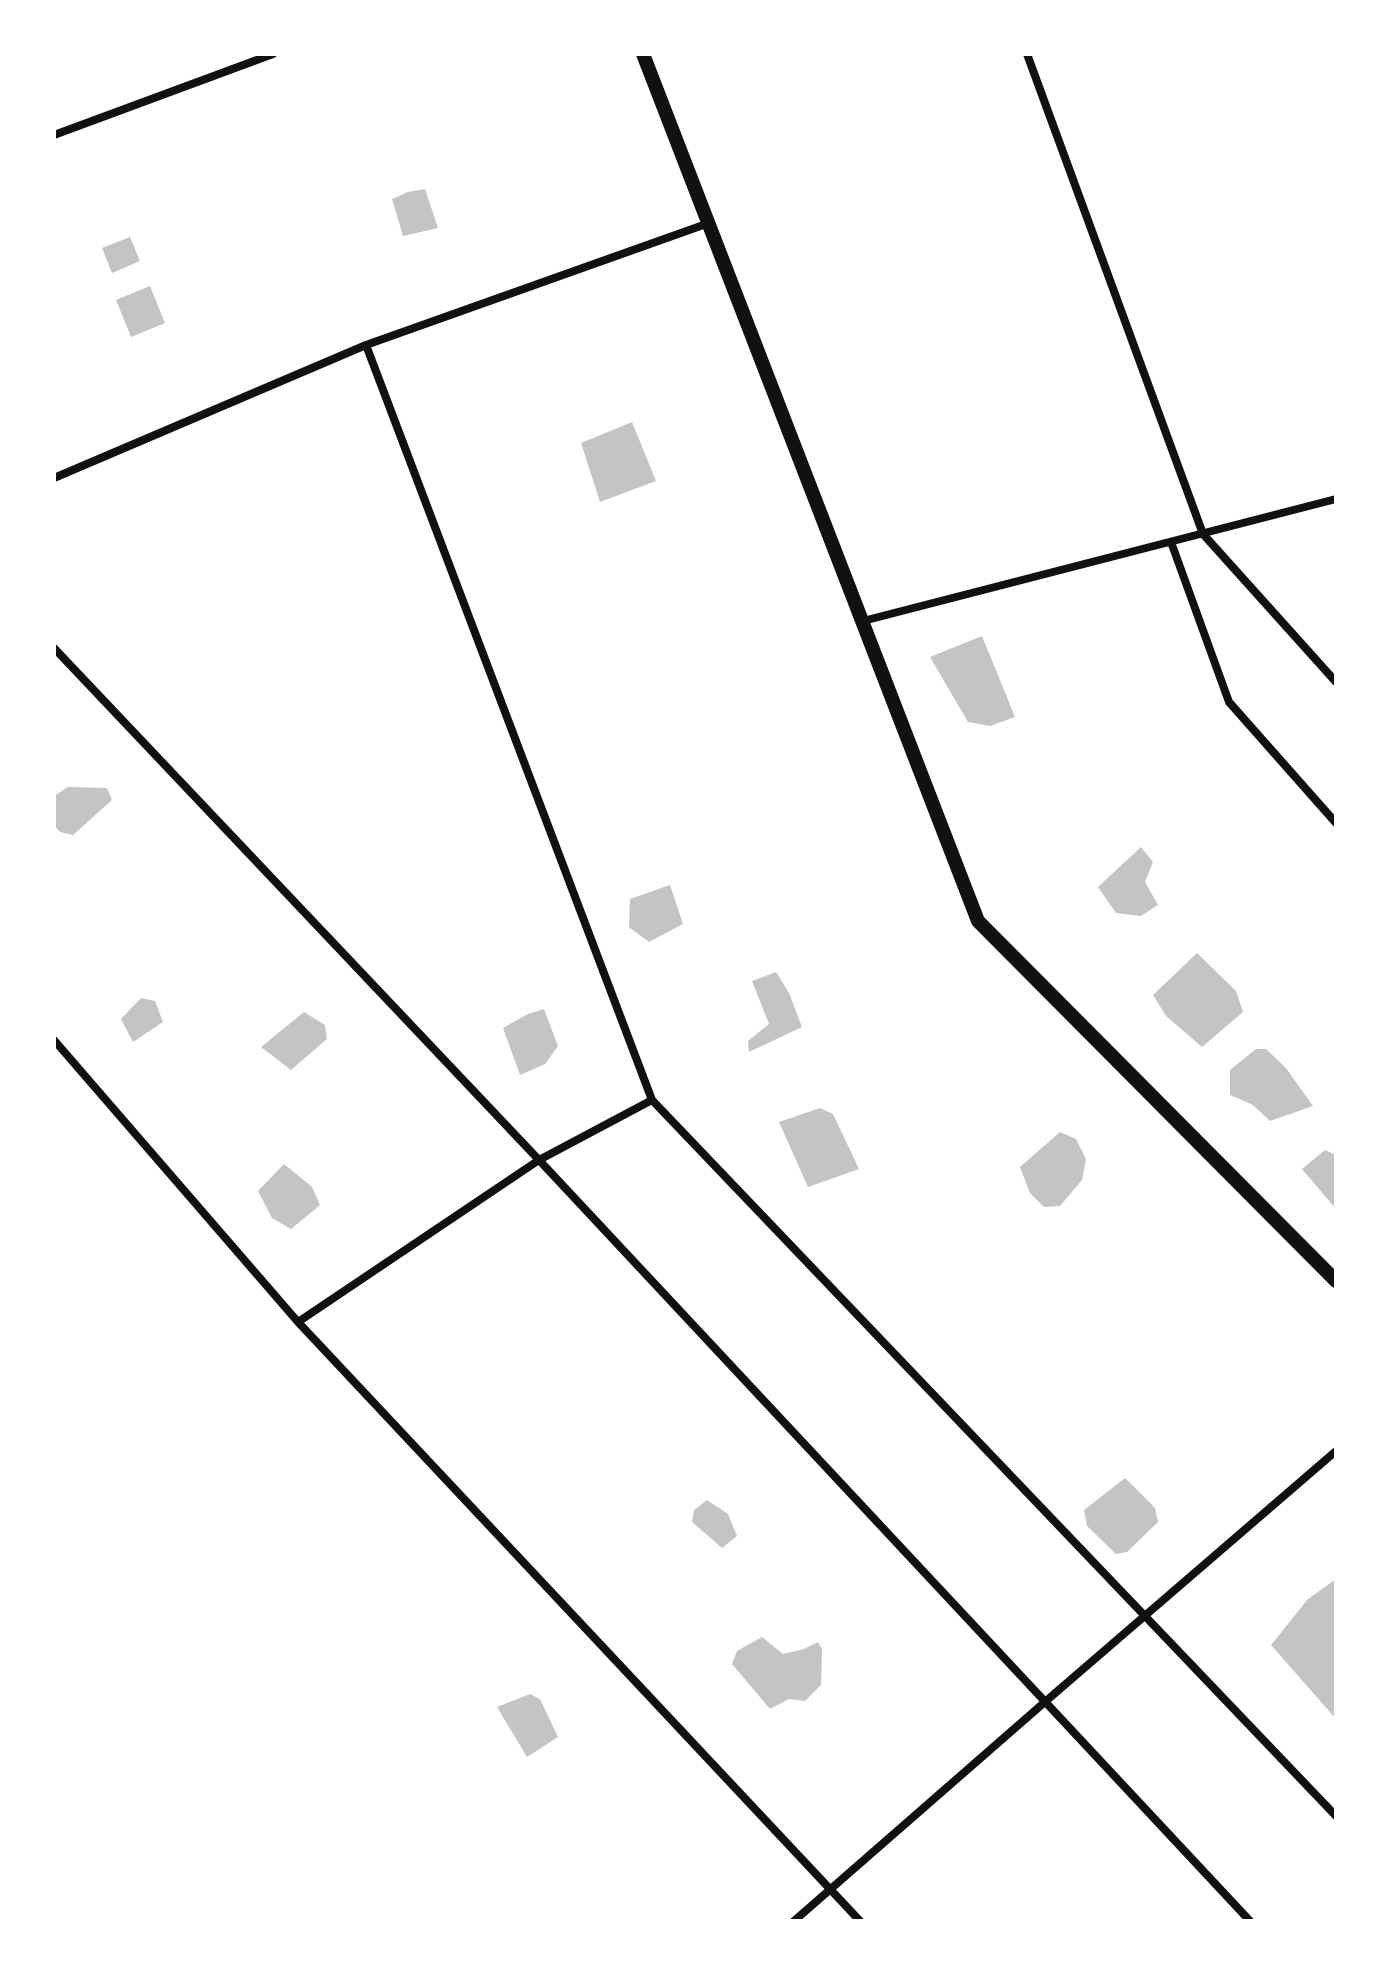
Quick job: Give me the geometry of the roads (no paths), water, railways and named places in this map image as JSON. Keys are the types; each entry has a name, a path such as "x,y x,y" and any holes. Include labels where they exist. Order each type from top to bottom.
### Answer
{"street":[{"path":"54,135 273,54"},
{"path":"643,54 978,921 1336,1281"},
{"path":"1027,54 1203,534 1336,682"},
{"path":"54,478 366,345 709,223"},
{"path":"366,345 652,1100 1336,1816"},
{"path":"863,621 1336,499"},
{"path":"1171,542 1229,702 1336,823"},
{"path":"54,648 539,1160 1250,1921"},
{"path":"54,1040 298,1322 860,1921"},
{"path":"298,1322 539,1160 652,1100"},
{"path":"794,1921 1336,1451"}]}
